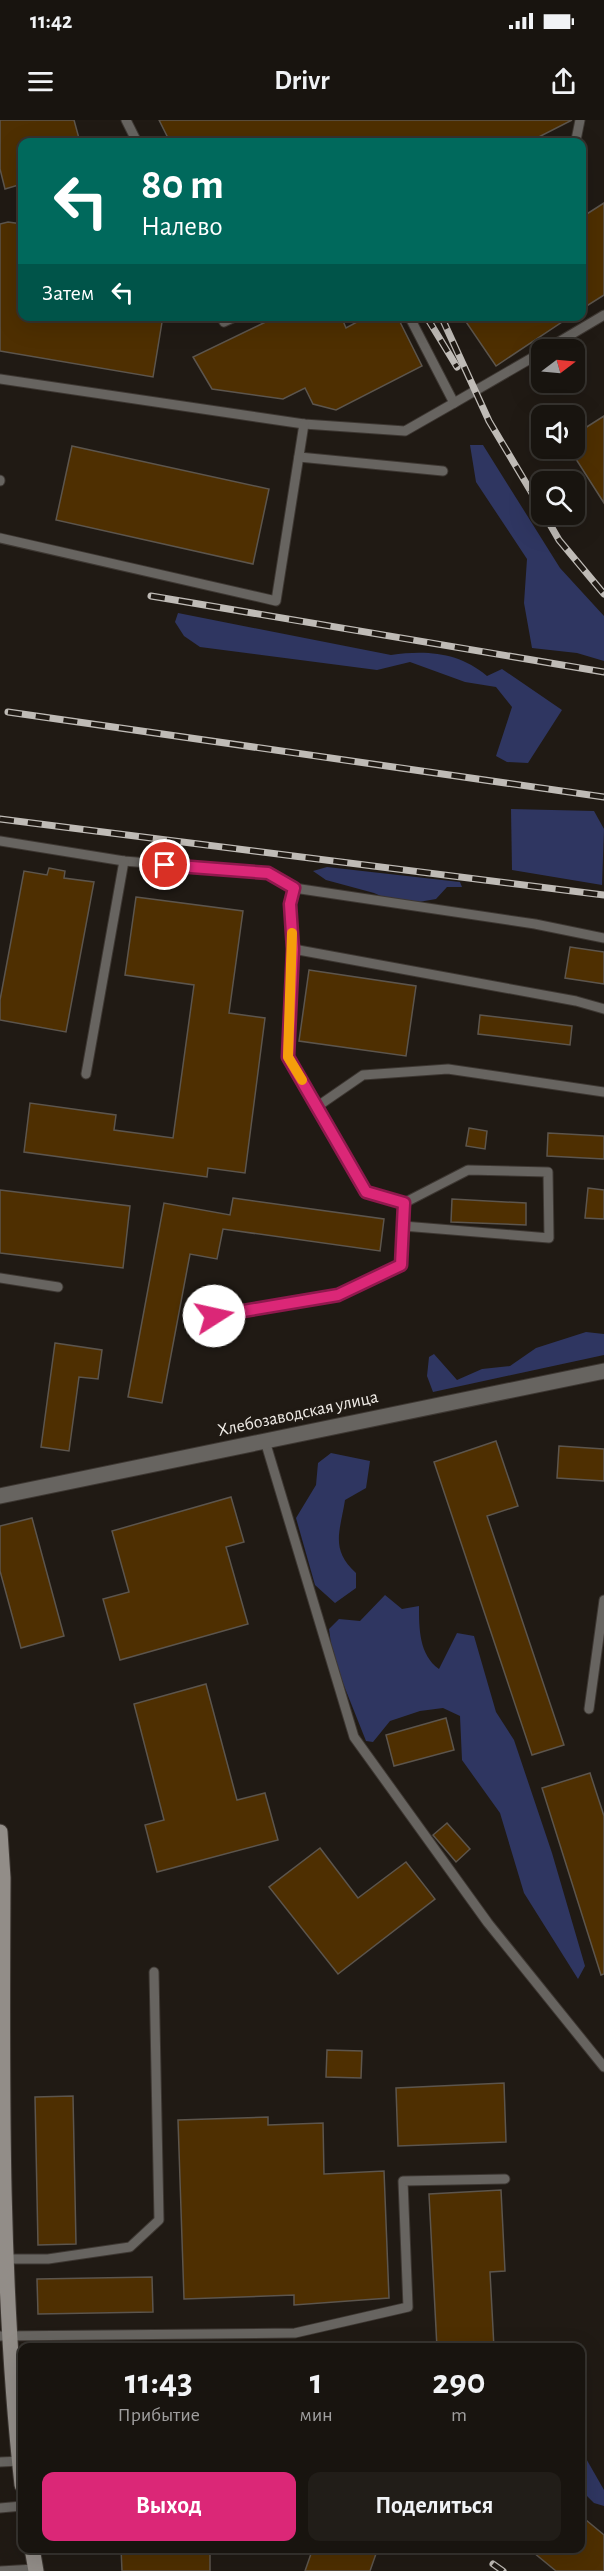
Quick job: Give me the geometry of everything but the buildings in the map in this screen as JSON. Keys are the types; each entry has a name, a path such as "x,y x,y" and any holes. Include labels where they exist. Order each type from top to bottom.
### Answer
{"main road":[{"path":"0,1832 3,1878 1,2090 4,2336 12,2414 18,2446"},
{"path":"33,2553 35,2570"}],"street":[{"name":"Хлебозаводская улица","path":"0,1496 604,1371"}],"lane":[{"path":"126,120 135,138"},
{"path":"576,138 580,120"},
{"path":"563,339 604,315"},
{"path":"412,321 454,403"},
{"path":"0,379 304,424 405,431 531,358"},
{"path":"0,538 276,600 304,424"},
{"path":"299,457 443,471"},
{"path":"0,841 124,861 268,873 294,888 535,924 604,938"},
{"path":"86,1074 124,861"},
{"path":"294,888 290,904 293,949 288,1057 366,1192 404,1203 468,1170 548,1172 549,1238 403,1226"},
{"path":"293,949 576,1001 604,1009"},
{"path":"318,1106 363,1075 448,1069 604,1092"},
{"path":"214,1316 338,1295 401,1265 404,1203"},
{"path":"0,1278 58,1287"},
{"path":"265,1441 354,1737 488,1923 604,2067"},
{"path":"589,1709 604,1600"},
{"path":"3,2259 48,2259 130,2247 159,2220 154,1971"},
{"path":"4,2336 295,2333 408,2307 403,2181 505,2179"},
{"path":"0,2462 18,2462"},
{"path":"0,2508 18,2506"},
{"path":"0,2571 35,2570"}],"shaded area":[{"path":"470,445 483,445 560,568 604,616 604,661 577,653 532,648 524,603 527,559 476,482"},
{"path":"178,613 391,655 429,653 454,657 487,676 502,669 562,710 528,763 507,762 496,756 512,707 496,687 465,682 410,662 377,670 200,647 184,636 175,622"},
{"path":"511,809 594,811 604,829 602,885 512,870"},
{"path":"327,867 460,882 462,887 447,887 436,899 401,905 374,893 326,880 313,871"},
{"path":"586,1332 604,1334 604,1355 433,1392 427,1376 429,1357 434,1354 457,1380 482,1369 510,1366 536,1348"},
{"path":"331,1453 370,1461 366,1488 345,1500 339,1531 343,1556 356,1573 356,1588 335,1603 315,1585 296,1518 316,1485 318,1463"},
{"path":"385,1595 402,1609 419,1606 420,1632 424,1649 432,1663 439,1669 457,1633 474,1636 496,1712 514,1740 552,1853 585,1966 578,1979 524,1893 500,1813 462,1760 460,1716 443,1708 420,1711 390,1721 373,1742 366,1741 333,1658 329,1629 339,1619 360,1621"},
{"path":"585,2457 604,2490 604,2506 594,2503 585,2494"}],"railway":[{"path":"429,321 457,367"},
{"path":"443,321 489,421 531,492"},
{"path":"550,525 559,540 604,594"},
{"path":"151,596 604,672"},
{"path":"8,712 604,797"},
{"path":"0,819 604,895"},
{"path":"493,2564 503,2571"}],"slow traffic":[{"path":"292,933 288,1057 302,1080"}],"route":[{"path":"165,865 268,873 294,888 290,904 293,949 288,1057 366,1192 404,1203 401,1265 338,1295 214,1316"}]}
